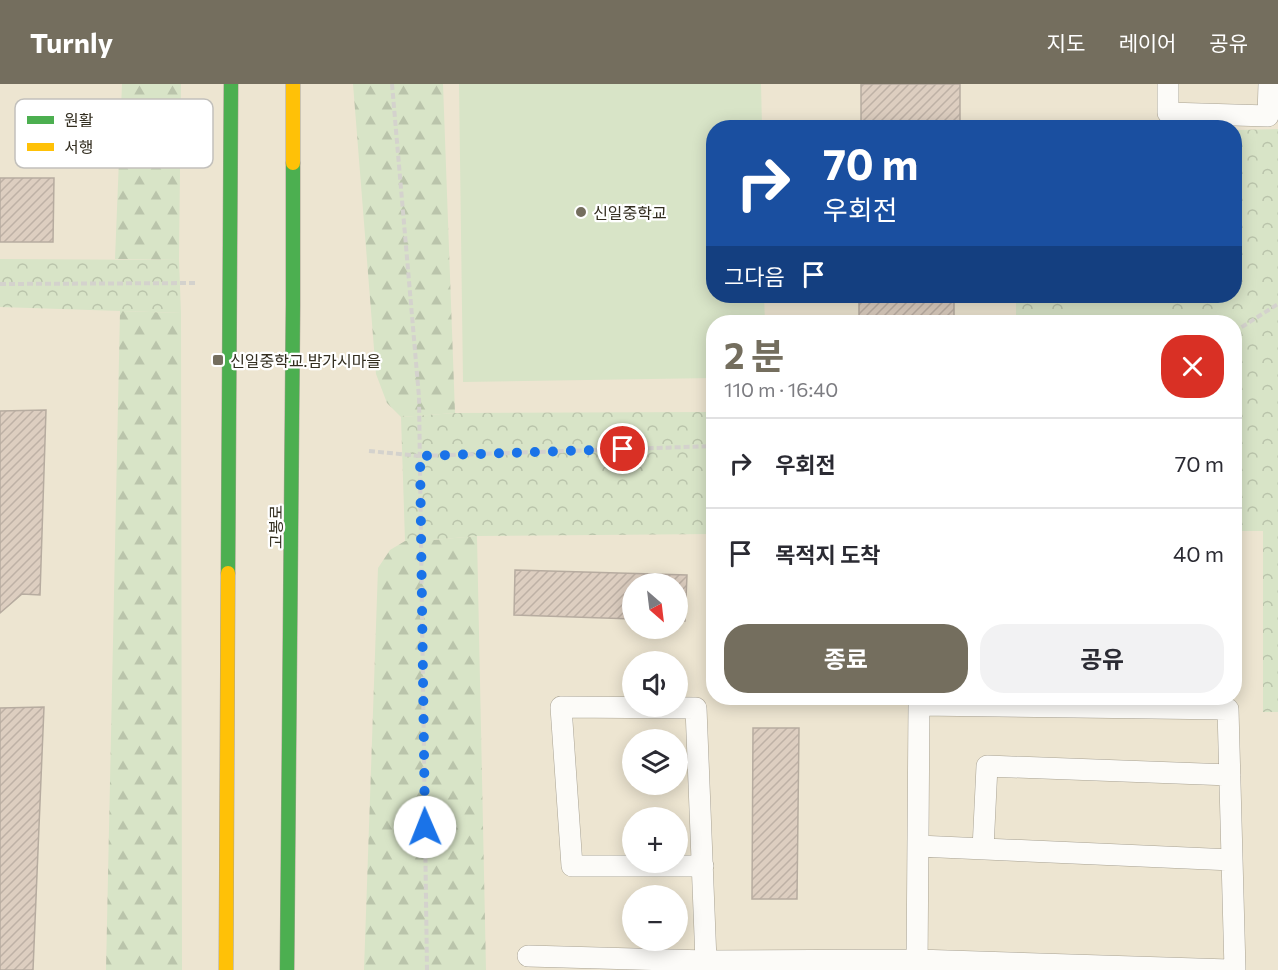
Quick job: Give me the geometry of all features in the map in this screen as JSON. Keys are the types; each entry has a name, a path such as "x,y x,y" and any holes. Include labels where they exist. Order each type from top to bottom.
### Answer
{"main road":[{"path":"226,970 231,84"},
{"name":"고봉로","path":"287,970 293,84"}],"lane":[{"path":"1168,84 1168,113 1268,116 1269,84"},
{"path":"917,965 919,705 1228,709 1235,970"},
{"path":"702,866 573,866 561,707 696,708 706,961"},
{"path":"982,849 987,766 1230,775"},
{"path":"918,846 1232,860"},
{"path":"528,956 1229,970"}],"path":[{"path":"392,84 419,397 427,970"},
{"path":"0,284 200,283"},
{"path":"1242,327 1278,304"},
{"path":"369,451 420,456 706,446"}],"green space":[{"path":"122,84 181,84 181,99 121,99"},
{"path":"353,84 443,84 455,413 401,417 387,403 376,374"},
{"name":"신일중학교","path":"459,84 761,84 762,120 706,120 706,303 764,303 765,315 706,315 706,378 463,382"},
{"path":"1278,129 1278,712 1263,712 1263,531 1242,531 1242,315 1016,315 1016,303 1242,303 1242,130"},
{"path":"119,168 180,168 179,260 115,259"},
{"path":"0,259 179,260 181,313 0,307"},
{"path":"1072,303 1168,303 1169,315 1073,315"},
{"path":"120,311 181,313 182,970 106,970"},
{"path":"706,412 706,534 477,536 405,541 401,417 455,413"},
{"path":"477,536 486,970 364,970 378,568 390,550 405,541"}],"building":[{"path":"861,84 960,84 960,120 861,120"},
{"path":"0,178 54,178 53,242 0,242"},
{"path":"859,303 954,303 954,315 859,315"},
{"path":"46,410 40,595 22,594 0,613 0,411"},
{"path":"515,570 622,573 622,619 514,615"},
{"path":"44,707 33,970 0,970 0,708"},
{"path":"753,728 799,728 797,899 752,899"}],"traffic: fast":[{"path":"228,573 231,84"},
{"path":"287,970 293,163"}],"traffic: slow":[{"path":"293,84 293,163"},
{"path":"226,970 228,573"}],"place":[{"name":"신일중학교","path":"581,212"},
{"name":"신일중학교.밤가시마을","path":"218,360"}],"route":[{"path":"425,827 420,456 623,449"}]}
